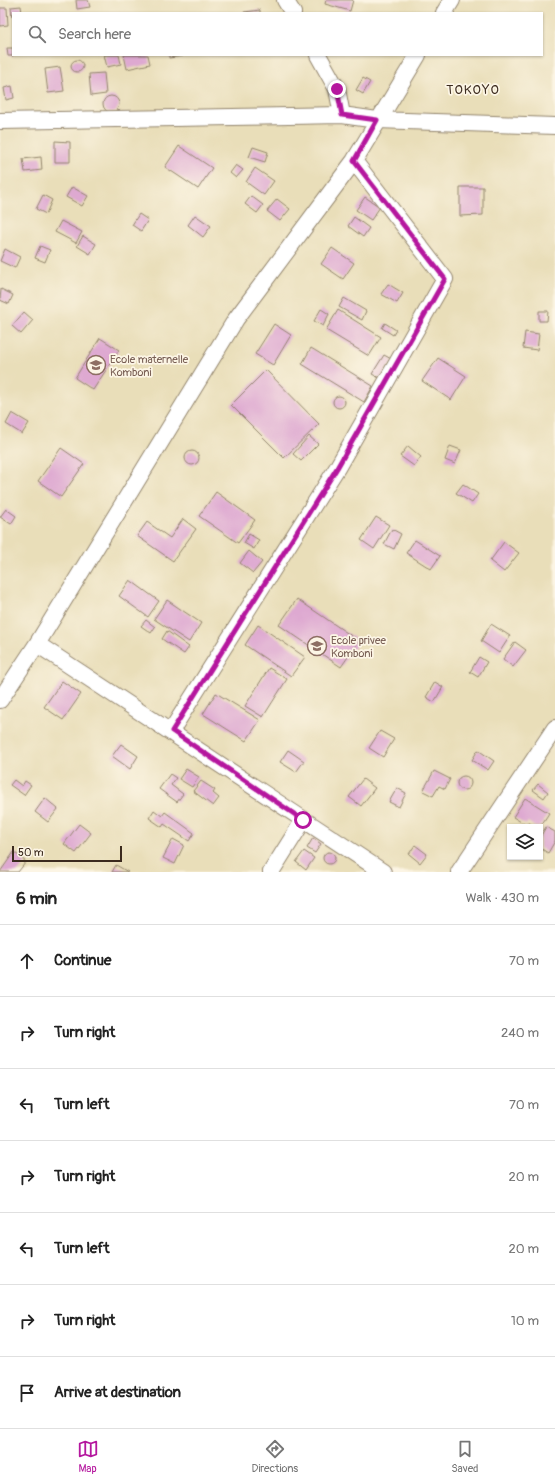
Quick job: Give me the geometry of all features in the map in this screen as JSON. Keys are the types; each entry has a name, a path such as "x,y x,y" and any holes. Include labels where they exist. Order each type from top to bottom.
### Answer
{"street":[{"path":"285,0 292,12"},
{"path":"445,12 452,0"},
{"path":"319,56 337,89 342,115"},
{"path":"0,700 37,644 236,319 354,161 377,120 417,56"},
{"path":"0,121 342,115 377,120 555,126"},
{"path":"172,731 337,468 445,279 354,161"},
{"path":"37,644 172,731 303,820 383,872"},
{"path":"459,872 555,728"},
{"path":"271,872 303,820"}],"building":[{"path":"76,0 88,0 90,7 77,9"},
{"path":"326,0 353,0 350,11 325,4"},
{"path":"21,6 22,12 12,12 12,17 11,7"},
{"path":"0,8 7,8 8,25 0,26"},
{"path":"260,10 260,12 244,12"},
{"path":"7,48 12,48 12,56 8,56"},
{"path":"104,56 119,56 121,64 107,67"},
{"path":"124,56 148,56 150,64 127,69"},
{"path":"169,56 183,56 169,58"},
{"path":"75,60 79,60 83,66 79,72 75,72 71,68 71,64"},
{"path":"60,67 64,91 48,93 45,69"},
{"path":"104,73 106,94 91,96 89,74"},
{"path":"363,78 370,82 363,94 356,90"},
{"path":"12,86 14,98 6,100 4,88"},
{"path":"111,96 118,101 119,104 114,111 111,112 104,107 103,104 108,97"},
{"path":"55,141 70,142 70,162 55,162"},
{"path":"179,146 212,168 198,189 165,167"},
{"path":"253,147 268,152 265,162 249,157"},
{"path":"41,157 42,170 25,172 23,159"},
{"path":"236,165 243,170 236,178 230,173"},
{"path":"255,168 274,181 264,195 246,182"},
{"path":"72,187 88,196 82,206 66,197"},
{"path":"460,187 483,187 483,215 460,216"},
{"path":"43,195 52,200 46,214 36,209"},
{"path":"251,196 263,205 257,213 245,204"},
{"path":"365,197 380,207 371,220 356,210"},
{"path":"277,199 290,209 280,221 267,211"},
{"path":"139,214 148,220 141,231 132,225"},
{"path":"195,215 211,226 203,237 188,225"},
{"path":"354,217 369,228 363,237 348,226"},
{"path":"61,221 82,232 76,243 55,232"},
{"path":"83,236 96,244 90,254 77,246"},
{"path":"40,246 50,250 45,262 35,258"},
{"path":"332,248 354,263 343,279 321,264"},
{"path":"5,249 20,257 15,268 0,261"},
{"path":"388,284 403,293 397,303 381,294"},
{"path":"1,289 13,295 9,304 0,300"},
{"path":"344,298 366,311 362,320 339,307"},
{"path":"321,309 329,314 323,326 314,321"},
{"path":"338,310 381,337 369,356 326,330"},
{"path":"539,311 548,311 547,321 539,321"},
{"path":"24,312 33,320 21,334 12,326"},
{"path":"385,323 396,330 393,335 382,328"},
{"path":"274,324 291,335 273,365 255,354"},
{"path":"525,332 539,334 537,350 523,348"},
{"path":"100,338 119,350 93,390 75,378"},
{"path":"311,348 373,386 364,402 302,364"},
{"path":"384,355 393,360 381,379 372,374"},
{"path":"438,358 466,376 451,400 422,381"},
{"path":"266,370 319,424 284,458 231,405"},
{"path":"337,396 341,396 345,402 341,408 337,408 333,404 333,400"},
{"path":"12,413 29,423 22,434 6,424"},
{"path":"309,436 318,444 301,461 293,454"},
{"path":"408,446 421,457 414,466 400,456"},
{"path":"450,446 461,450 455,464 445,460"},
{"path":"61,448 84,464 61,497 38,481"},
{"path":"192,451 197,453 199,458 197,463 192,465 187,463 185,458 187,453"},
{"path":"463,484 478,494 472,503 456,493"},
{"path":"216,492 255,520 238,543 199,516"},
{"path":"6,509 16,516 11,524 0,517"},
{"path":"376,517 389,525 374,549 361,540"},
{"path":"183,519 196,529 173,561 137,536 147,522 170,538"},
{"path":"392,529 401,534 394,549 384,544"},
{"path":"249,534 259,540 254,549 244,543"},
{"path":"415,540 440,556 431,569 406,553"},
{"path":"504,542 519,553 504,572 490,561"},
{"path":"249,551 262,562 253,573 240,563"},
{"path":"130,580 159,601 148,617 119,596"},
{"path":"297,599 359,641 341,667 279,625"},
{"path":"167,600 201,623 189,642 154,619"},
{"path":"146,620 155,627 151,633 141,626"},
{"path":"491,624 510,636 499,653 481,641"},
{"path":"258,625 305,657 291,676 245,645"},
{"path":"167,631 189,647 184,654 162,639"},
{"path":"515,642 526,650 513,667 503,659"},
{"path":"479,657 487,662 478,677 470,672"},
{"path":"269,668 287,679 263,717 245,706"},
{"path":"62,681 81,694 63,720 44,707"},
{"path":"435,682 443,687 434,702 426,697"},
{"path":"216,693 260,720 246,741 203,714"},
{"path":"380,731 394,739 383,757 369,748"},
{"path":"121,744 138,756 130,769 112,756"},
{"path":"288,750 304,761 296,772 280,762"},
{"path":"478,750 494,761 488,770 472,760"},
{"path":"186,769 199,777 192,787 179,779"},
{"path":"434,771 450,779 445,789 439,786 433,796 423,791"},
{"path":"170,774 176,778 171,785 183,794 177,802 159,789"},
{"path":"464,776 469,778 471,783 469,788 464,790 459,788 457,783 459,778"},
{"path":"363,779 375,788 361,806 349,797"},
{"path":"14,780 22,786 25,781 31,785 24,795 10,785"},
{"path":"201,781 215,790 213,793 219,798 213,806 193,791"},
{"path":"538,784 548,792 544,798 533,790"},
{"path":"397,788 406,793 399,807 389,802"},
{"path":"45,798 58,809 48,822 35,812"},
{"path":"525,798 549,813 542,824 531,824 528,822 524,824 513,817"},
{"path":"154,810 162,816 165,812 194,833 189,841 164,824 162,827 149,818"},
{"path":"79,824 91,833 76,853 64,844"},
{"path":"546,827 555,832 555,841 548,853 543,850 543,832"},
{"path":"313,838 321,844 315,853 307,848"},
{"path":"173,839 184,845 175,864 163,858"},
{"path":"415,845 427,854 420,863 409,854"},
{"path":"304,851 314,858 306,870 296,862"},
{"path":"14,852 26,862 18,872 0,872"},
{"path":"327,852 331,852 335,858 331,864 327,864 323,860 323,856"},
{"path":"116,865 128,872 112,872"}],"place":[{"name":"Ecole maternelle Komboni","path":"96,365"},
{"name":"Ecole privee Komboni","path":"317,646"}],"district":[{"name":"TOKOYO","path":"473,90"}],"route":[{"path":"303,820 172,731 337,468 445,279 354,161 377,120 342,115 337,89"}]}
